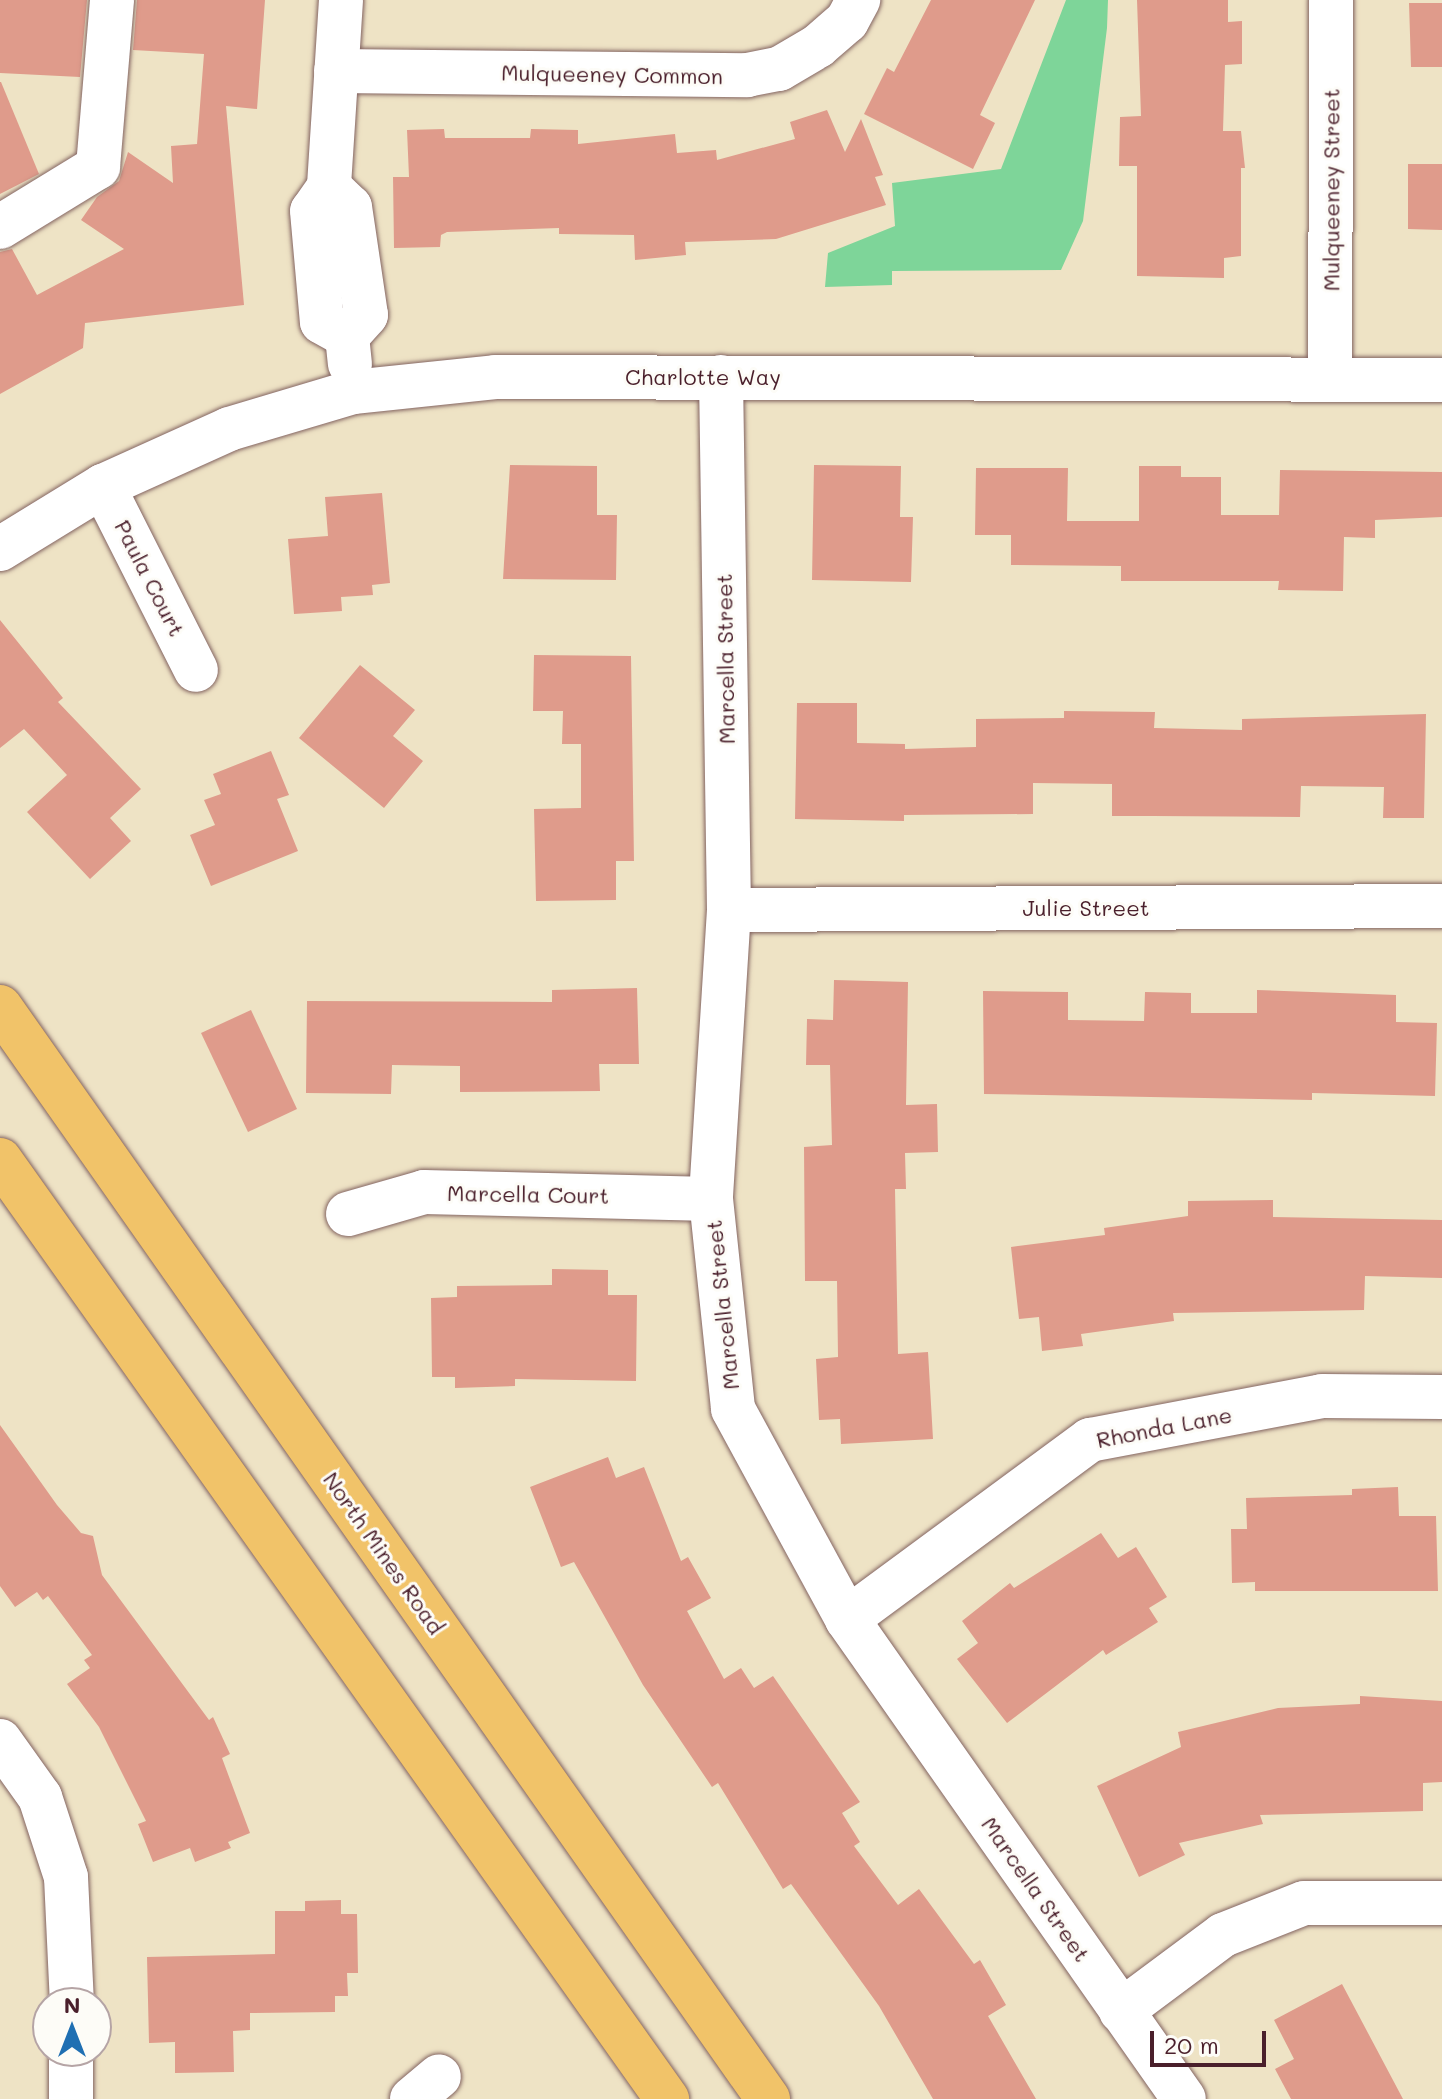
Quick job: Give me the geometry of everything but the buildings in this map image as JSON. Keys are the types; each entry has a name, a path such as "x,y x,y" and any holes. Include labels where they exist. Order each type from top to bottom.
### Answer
{"main road":[{"name":"North Mines Road","path":"0,1007 768,2099"},
{"path":"0,1160 667,2099"}],"street":[{"path":"0,227 98,167 112,0"},
{"path":"341,0 329,187 312,211 322,322 347,336 353,392"},
{"name":"Mulqueeney Common","path":"336,71 747,75 779,69 818,46 847,21 858,0"},
{"name":"Mulqueeney Street","path":"1330,380 1331,0"},
{"name":"Charlotte Way","path":"0,549 103,486 229,429 353,392 495,377 1442,380"},
{"name":"Marcella Street","path":"721,377 729,910 711,1199 733,1409 847,1619 1184,2099"},
{"name":"Paula Court","path":"103,486 196,670"},
{"name":"Julie Street","path":"729,910 1442,906"},
{"name":"Marcella Court","path":"348,1214 424,1192 711,1199"},
{"name":"Rhonda Lane","path":"847,1619 1090,1440 1322,1396 1442,1397"},
{"path":"0,1741 40,1797 66,1877 71,1987"},
{"path":"1121,2011 1223,1935 1304,1903 1442,1903"},
{"path":"71,2067 71,2099"}],"green space":[{"path":"1066,0 1108,0 1083,221 1061,270 892,271 892,285 825,287 828,253 895,226 892,183 1001,169"}]}
